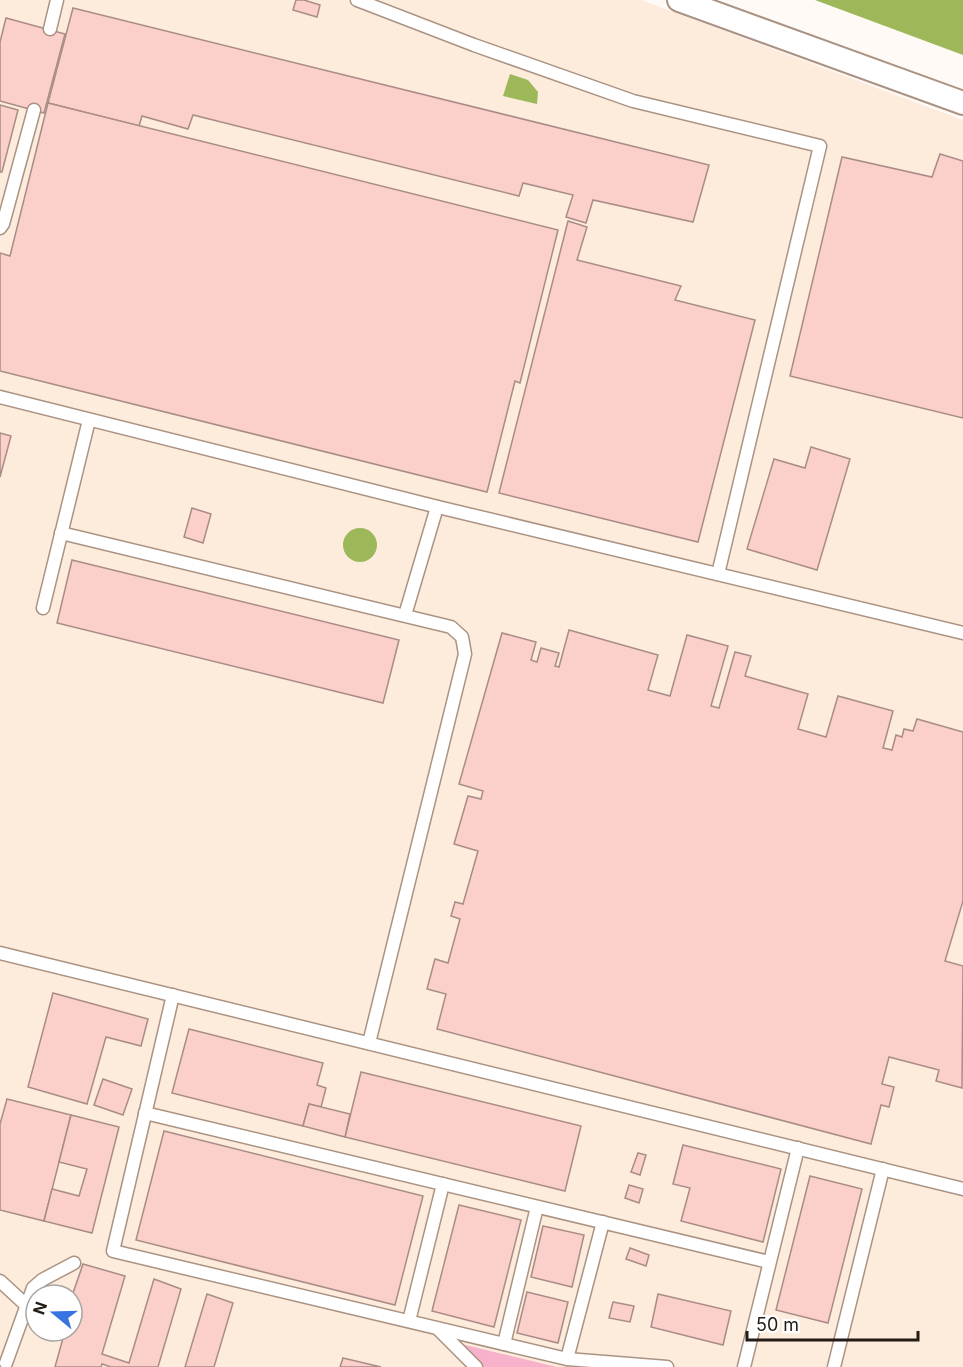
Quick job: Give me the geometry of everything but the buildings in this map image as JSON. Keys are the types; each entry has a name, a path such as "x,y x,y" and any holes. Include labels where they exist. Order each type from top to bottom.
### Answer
{"street":[{"path":"679,0 963,103"}],"lane":[{"path":"50,29 57,0"},
{"path":"357,0 474,45 633,101 820,146 718,574"},
{"path":"0,228 34,110"},
{"path":"0,397 437,507 963,633"},
{"path":"43,608 89,420"},
{"path":"405,615 437,507"},
{"path":"62,534 405,615 451,627 462,638 465,654 369,1044"},
{"path":"0,953 963,1189"},
{"path":"173,995 112,1251 567,1359 667,1367"},
{"path":"145,1113 769,1262"},
{"path":"744,1367 798,1148"},
{"path":"834,1367 884,1169"},
{"path":"409,1321 443,1184"},
{"path":"504,1344 537,1207"},
{"path":"567,1359 603,1222"},
{"path":"38,1283 74,1263"},
{"path":"0,1281 24,1300"},
{"path":"6,1363 24,1322"},
{"path":"437,1328 477,1367"}],"shaded area":[{"path":"0,0 641,0 963,120 963,1367 0,1367"},
{"path":"815,0 963,0 963,55"},
{"path":"510,74 528,80 538,92 537,104 503,96"},
{"path":"360,528 372,533 377,545 372,557 360,562 348,557 343,545 348,533"},
{"path":"457,1343 557,1367 482,1367"}]}
